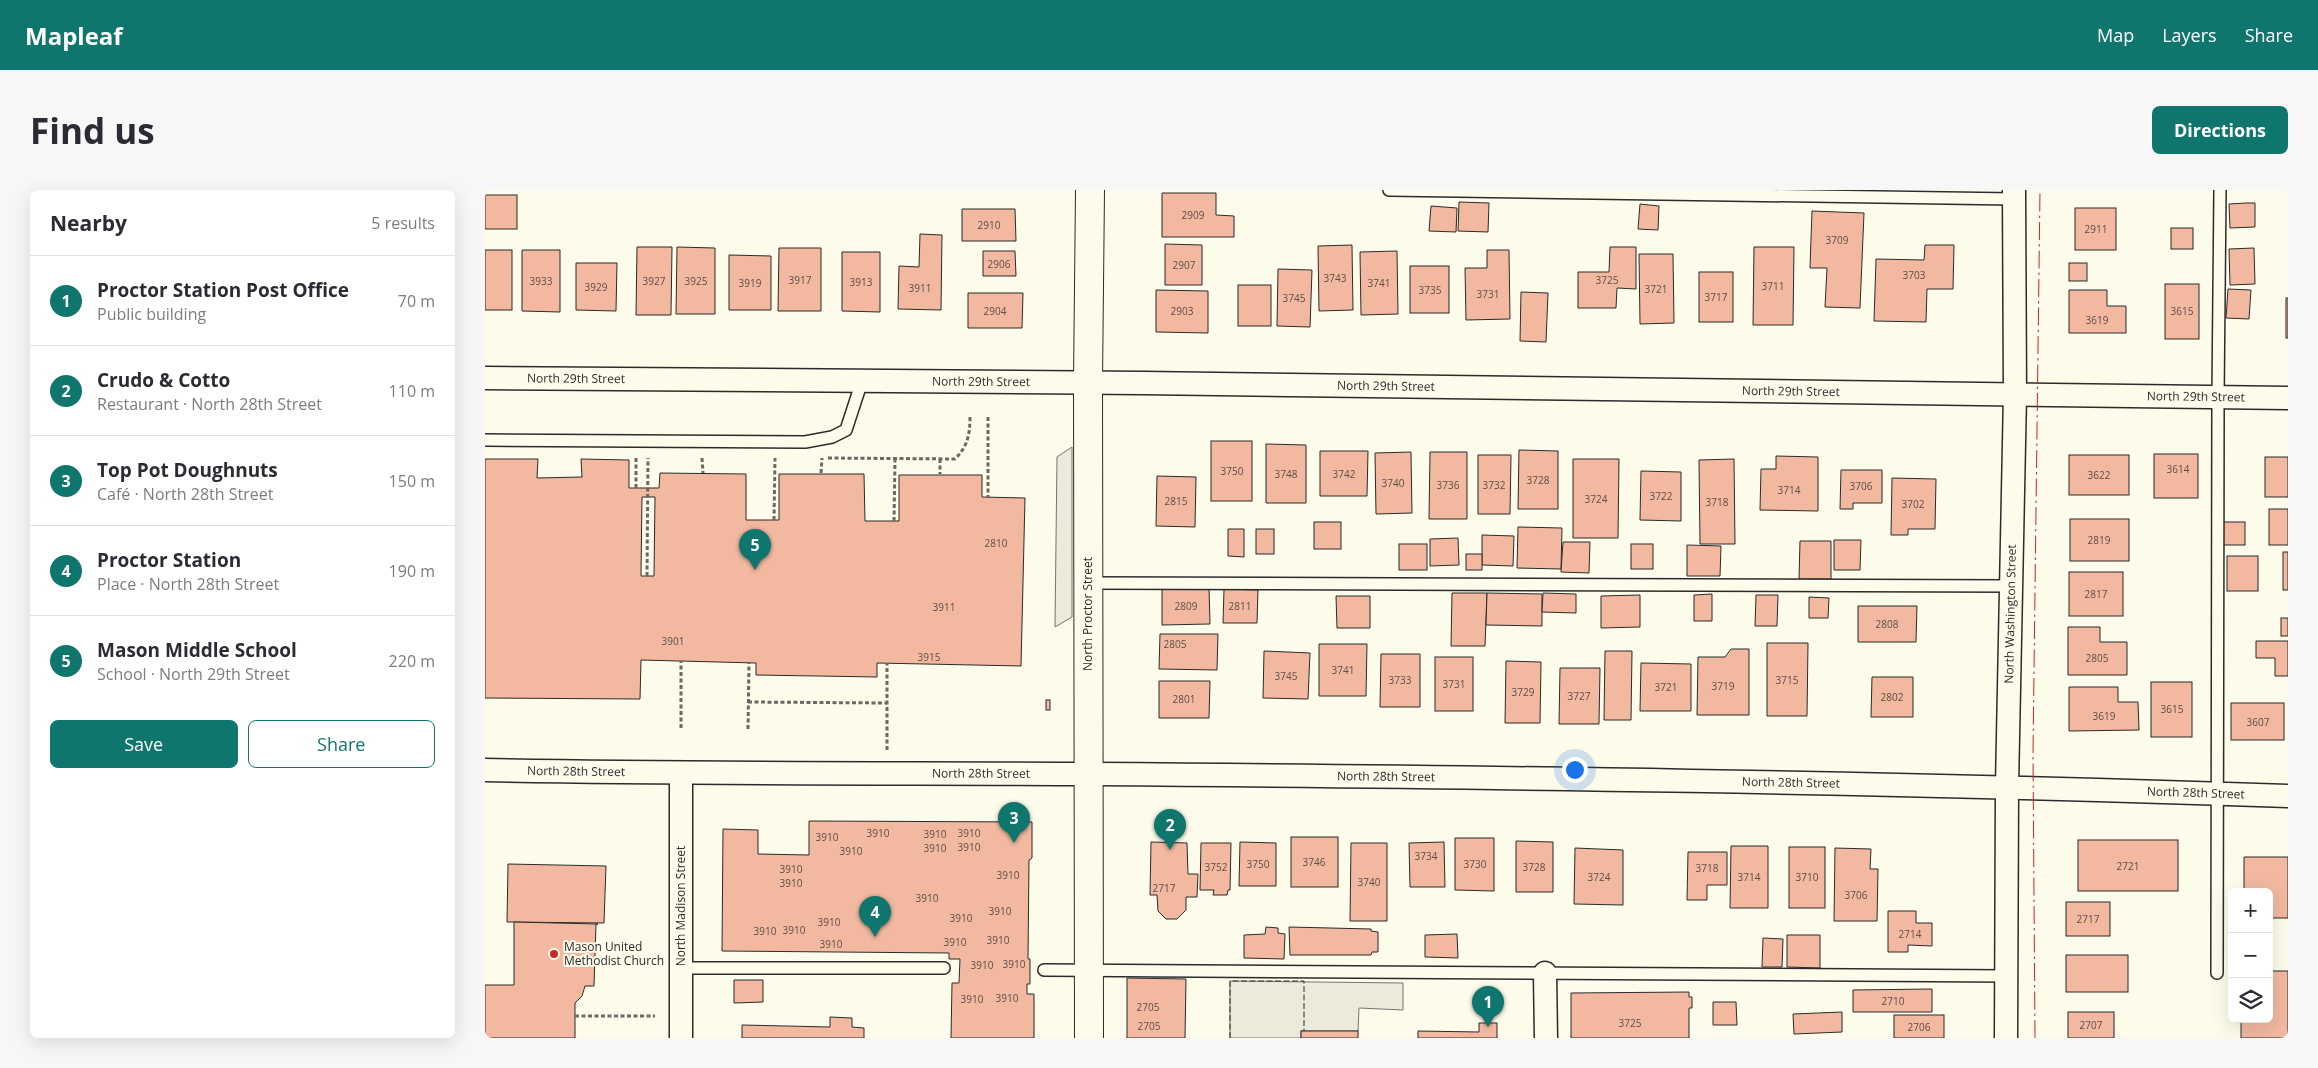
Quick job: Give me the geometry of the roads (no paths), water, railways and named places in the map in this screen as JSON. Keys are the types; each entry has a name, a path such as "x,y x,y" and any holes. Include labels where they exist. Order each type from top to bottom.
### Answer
{"street":[{"name":"North Proctor Street","path":"1089,1038 1088,382 1090,190"},
{"name":"North Washington Street","path":"2005,1038 2007,786 2015,394 2014,194"},
{"name":"North 29th Street","path":"485,378 1088,382 2288,398"},
{"name":"North 28th Street","path":"485,770 681,774 1089,774 2007,786 2288,796"},
{"name":"North Madison Street","path":"681,774 681,1038"},
{"path":"1545,974 1546,1038"}],"lane":[{"path":"1389,190 2014,194"},
{"path":"2217,973 2218,396 2221,190"},
{"path":"485,440 805,442 832,437 846,430 862,380"},
{"path":"1088,583 2011,586"},
{"path":"681,968 944,968"},
{"path":"1044,970 2006,976"}],"place":[{"name":"Mason Middle School","path":"755,570"},
{"name":"Top Pot Doughnuts","path":"1014,843"},
{"name":"Crudo & Cotto","path":"1170,850"},
{"name":"Proctor Station","path":"875,937"},
{"name":"Mason United Methodist Church","path":"554,954"},
{"name":"Proctor Station Post Office","path":"1488,1027"}]}
